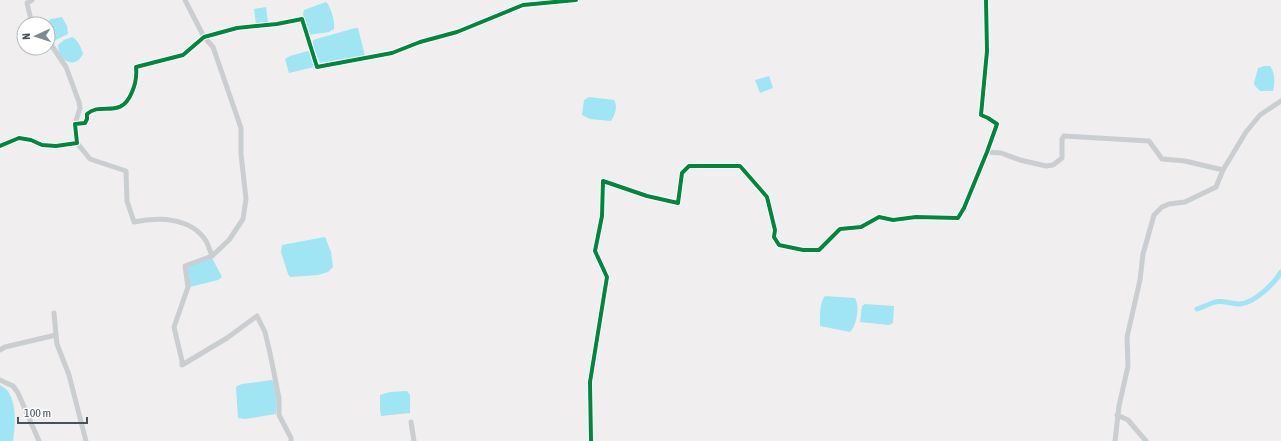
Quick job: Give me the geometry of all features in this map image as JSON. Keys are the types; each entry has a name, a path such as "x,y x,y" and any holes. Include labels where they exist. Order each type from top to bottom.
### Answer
{"street":[{"path":"30,16 27,3 32,0"},
{"path":"185,0 204,37 213,47 241,128 241,154 246,199 243,220 229,240 212,256 185,266 188,287 174,327 182,365 227,338 257,316 265,332 270,353 279,398 279,415 291,438 291,441"},
{"path":"75,124 85,123 87,114 93,111 121,106 127,102 137,78 136,67 183,55 204,37 237,28 277,24 302,19 317,67 392,53 420,42 457,32 523,6 576,0"},
{"path":"591,441 590,382 607,277 595,251 602,216 603,181 647,196 678,203 682,173 689,166 740,166 767,197 775,230 774,237 779,245 803,250 820,250 840,229 861,227 879,217 893,220 916,217 958,218 964,208 997,124 981,115 987,51 986,0"},
{"path":"56,52 66,67 79,102 80,108 75,124 77,143 90,159 126,171 128,201 134,222 151,219 165,219 189,226 197,231 206,241 212,256"},
{"path":"1115,441 1117,415 1128,366 1127,337 1140,280 1143,254 1154,216 1162,207 1169,204 1185,202 1216,187 1223,170 1246,132 1260,115 1281,101"},
{"path":"987,152 1001,153 1020,160 1046,166 1053,165 1062,158 1062,139 1064,136 1149,141 1162,159 1185,161 1223,170"},
{"path":"0,146 19,138 31,140 42,145 56,146 77,143"},
{"path":"54,313 57,344 69,375 86,441"},
{"path":"0,350 6,347 56,335"},
{"path":"0,380 13,386 18,393 38,441"},
{"path":"1117,415 1128,420 1146,441"},
{"path":"411,422 414,441"}],"water":[{"path":"326,2 330,7 334,22 334,29 329,32 308,35 303,14 304,10"},
{"path":"266,7 268,22 256,24 254,9"},
{"path":"62,17 67,26 68,34 56,40 56,18"},
{"path":"358,28 365,56 320,63 313,46 313,40"},
{"path":"72,37 79,44 83,54 76,62 68,62 61,55 58,45 64,40"},
{"path":"308,51 311,54 314,67 289,73 285,59"},
{"path":"1270,66 1273,71 1273,91 1260,91 1255,86 1254,83 1258,68"},
{"path":"769,76 773,88 760,93 755,80"},
{"path":"589,97 614,100 616,110 611,121 590,119 582,115 584,100"},
{"path":"325,237 331,252 333,267 328,272 318,275 290,277 281,252 282,245"},
{"path":"212,258 222,277 218,280 190,287 186,266"},
{"path":"825,296 855,298 857,302 857,316 850,332 820,326 821,306"},
{"path":"865,304 894,306 893,323 889,325 860,322 862,306"},
{"path":"272,380 274,382 277,396 276,414 245,419 238,418 237,386"},
{"path":"0,385 12,398 15,423 13,441 0,441"},
{"path":"407,391 410,395 410,413 381,416 380,395 390,392"}],"waterway":[{"path":"1197,309 1218,302 1245,303 1257,297 1269,287 1281,272"}],"cycle path":[{"path":"0,146 19,138 31,140 42,145 56,146 77,143 75,124 85,123 87,114 93,110 117,108 122,105 132,92 135,83 136,67 183,55 204,37 237,28 277,24 302,19 317,67 392,53 420,42 457,32 523,5 576,0"},
{"path":"591,441 590,382 607,277 595,251 602,216 603,181 647,196 678,203 682,173 689,166 740,166 767,197 775,230 774,237 779,245 803,250 819,250 840,229 861,227 879,217 893,220 916,217 958,218 964,208 997,124 981,115 987,51 986,0"}]}
